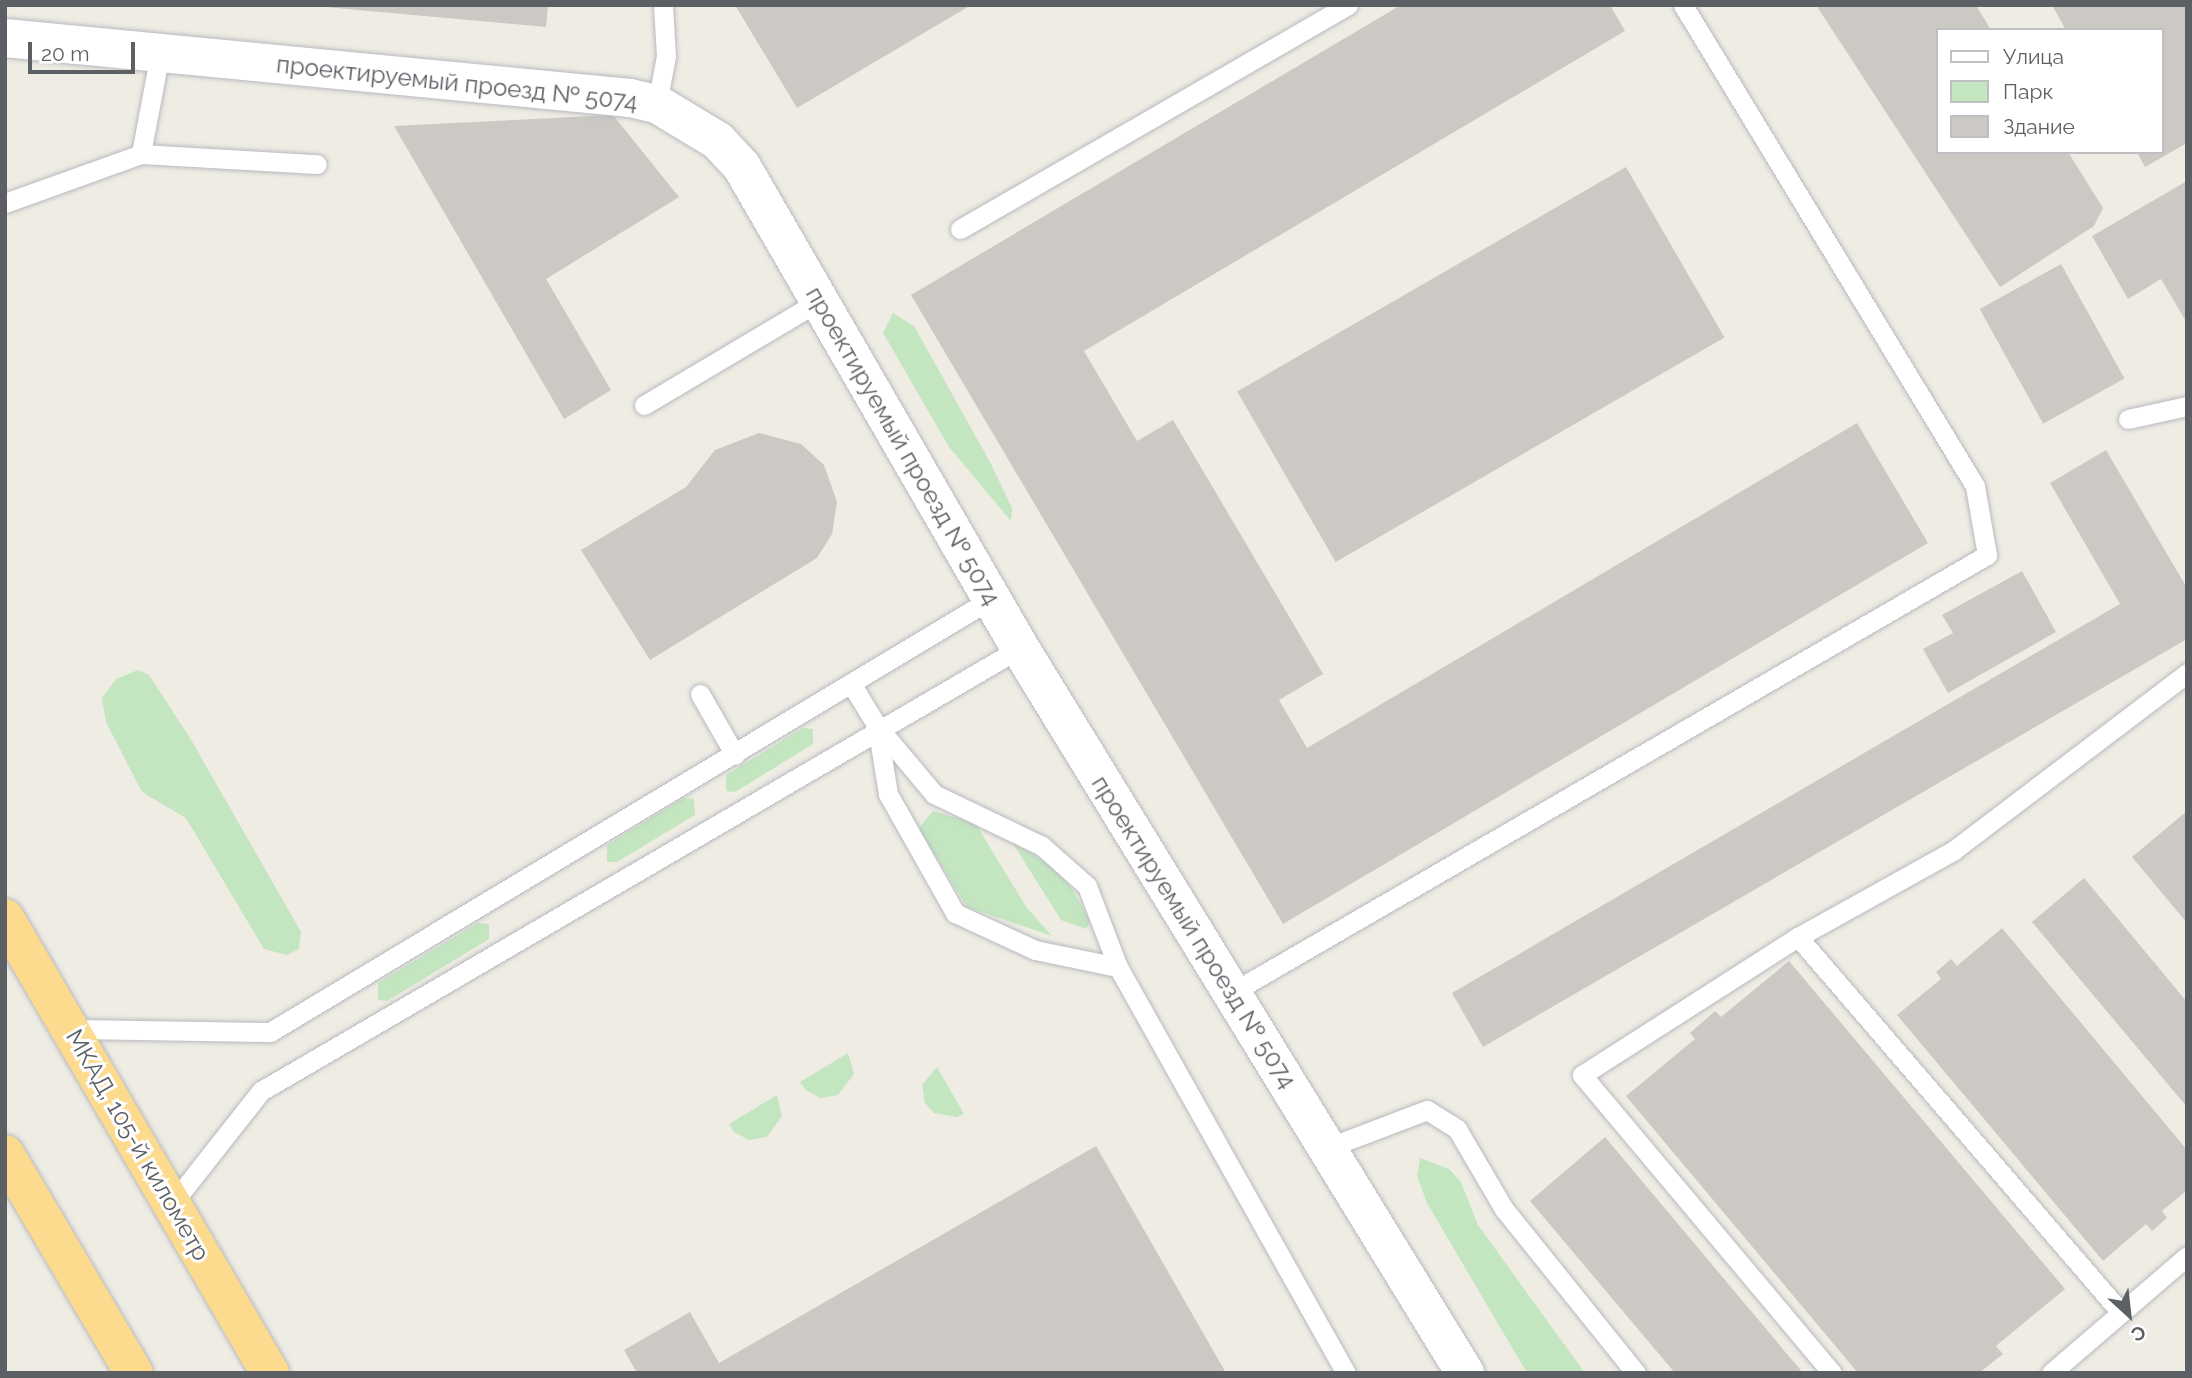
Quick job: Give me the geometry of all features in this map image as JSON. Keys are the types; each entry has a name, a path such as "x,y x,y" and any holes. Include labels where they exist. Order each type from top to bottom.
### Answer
{"highway":[{"name":"МКАД, 105-й километр","path":"5,918 270,1373"},
{"path":"5,1154 114,1355 134,1373"}],"street":[{"name":"проектируемый проезд № 5074","path":"5,37 657,104 718,141 742,167 1020,648 1465,1373"}],"lane":[{"path":"657,104 666,56 663,5"},
{"path":"960,229 1348,5"},
{"path":"1231,993 1987,555 1975,486 1683,5"},
{"path":"141,154 160,53"},
{"path":"5,203 141,154 317,164"},
{"path":"644,405 819,301"},
{"path":"2128,419 2187,406"},
{"path":"71,1029 270,1032 852,685 991,599"},
{"path":"172,1204 261,1091 877,726 1020,648"},
{"path":"1832,1373 1581,1075 1798,937 1954,850 2187,673"},
{"path":"852,685 877,726 934,794 1042,845 1087,886 1118,967 1346,1373"},
{"path":"700,694 735,755"},
{"path":"877,726 888,794 955,913 1035,950 1118,967"},
{"path":"1798,937 2121,1312"},
{"path":"1326,1148 1427,1110 1457,1129 1504,1209 1636,1373"},
{"path":"2051,1373 2187,1256"}],"green space":[{"path":"893,313 914,326 990,462 1012,508 1011,521 949,447 883,333"},
{"path":"138,670 149,675 190,738 301,932 299,949 287,955 264,949 186,818 142,792 106,722 102,698 116,679"},
{"path":"803,728 813,729 813,744 735,792 726,791 726,775"},
{"path":"684,798 694,799 695,815 617,862 607,862 607,845"},
{"path":"933,811 975,823 1027,908 1052,936 967,907 919,828"},
{"path":"1012,842 1052,866 1073,890 1090,922 1086,929 1061,920"},
{"path":"478,923 489,924 489,939 387,1001 378,1000 378,983"},
{"path":"848,1053 854,1074 838,1095 820,1098 806,1090 800,1082"},
{"path":"937,1067 964,1114 957,1117 934,1113 925,1103 922,1085"},
{"path":"777,1095 782,1116 767,1137 749,1140 734,1132 729,1124"},
{"path":"1420,1158 1449,1169 1461,1182 1478,1225 1585,1373 1527,1373 1427,1203 1417,1176"}],"building":[{"path":"303,5 548,5 546,27"},
{"path":"735,5 971,5 797,108"},
{"path":"1401,5 1610,5 1625,31 1084,351 1137,441 1173,420 1323,674 1279,700 1307,748 1857,423 1928,543 1283,924 911,295"},
{"path":"1816,5 1976,5 1990,28 1937,28 1937,154 2069,154 2103,208 2094,226 2000,287"},
{"path":"2052,5 2187,5 2187,143 2145,167 2138,154 2164,154 2164,28 2065,28"},
{"path":"613,115 679,197 546,279 611,390 564,419 394,126"},
{"path":"1626,167 1724,338 1336,562 1237,392"},
{"path":"2187,181 2187,323 2161,279 2128,299 2092,236"},
{"path":"2061,264 2125,379 2043,424 1980,309"},
{"path":"759,433 801,444 824,465 837,502 832,534 817,558 650,660 581,550 686,487 715,450"},
{"path":"2106,450 2187,588 2187,639 1483,1047 1452,993 2120,604 2050,483"},
{"path":"2022,571 2056,632 1948,693 1923,649 1953,633 1942,615"},
{"path":"2187,811 2187,923 2132,857"},
{"path":"2084,878 2187,1002 2187,1107 2032,922"},
{"path":"2002,928 2187,1150 2187,1190 2162,1211 2167,1218 2152,1231 2146,1224 2103,1261 1897,1015 1941,979 1936,972 1951,959 1957,966"},
{"path":"1789,961 2065,1289 1996,1346 2003,1354 1979,1373 1858,1373 1626,1096 1695,1039 1690,1033 1715,1011 1721,1017"},
{"path":"1605,1137 1803,1373 1675,1373 1530,1201"},
{"path":"1096,1146 1226,1373 637,1373 624,1350 690,1312 719,1363"}]}
